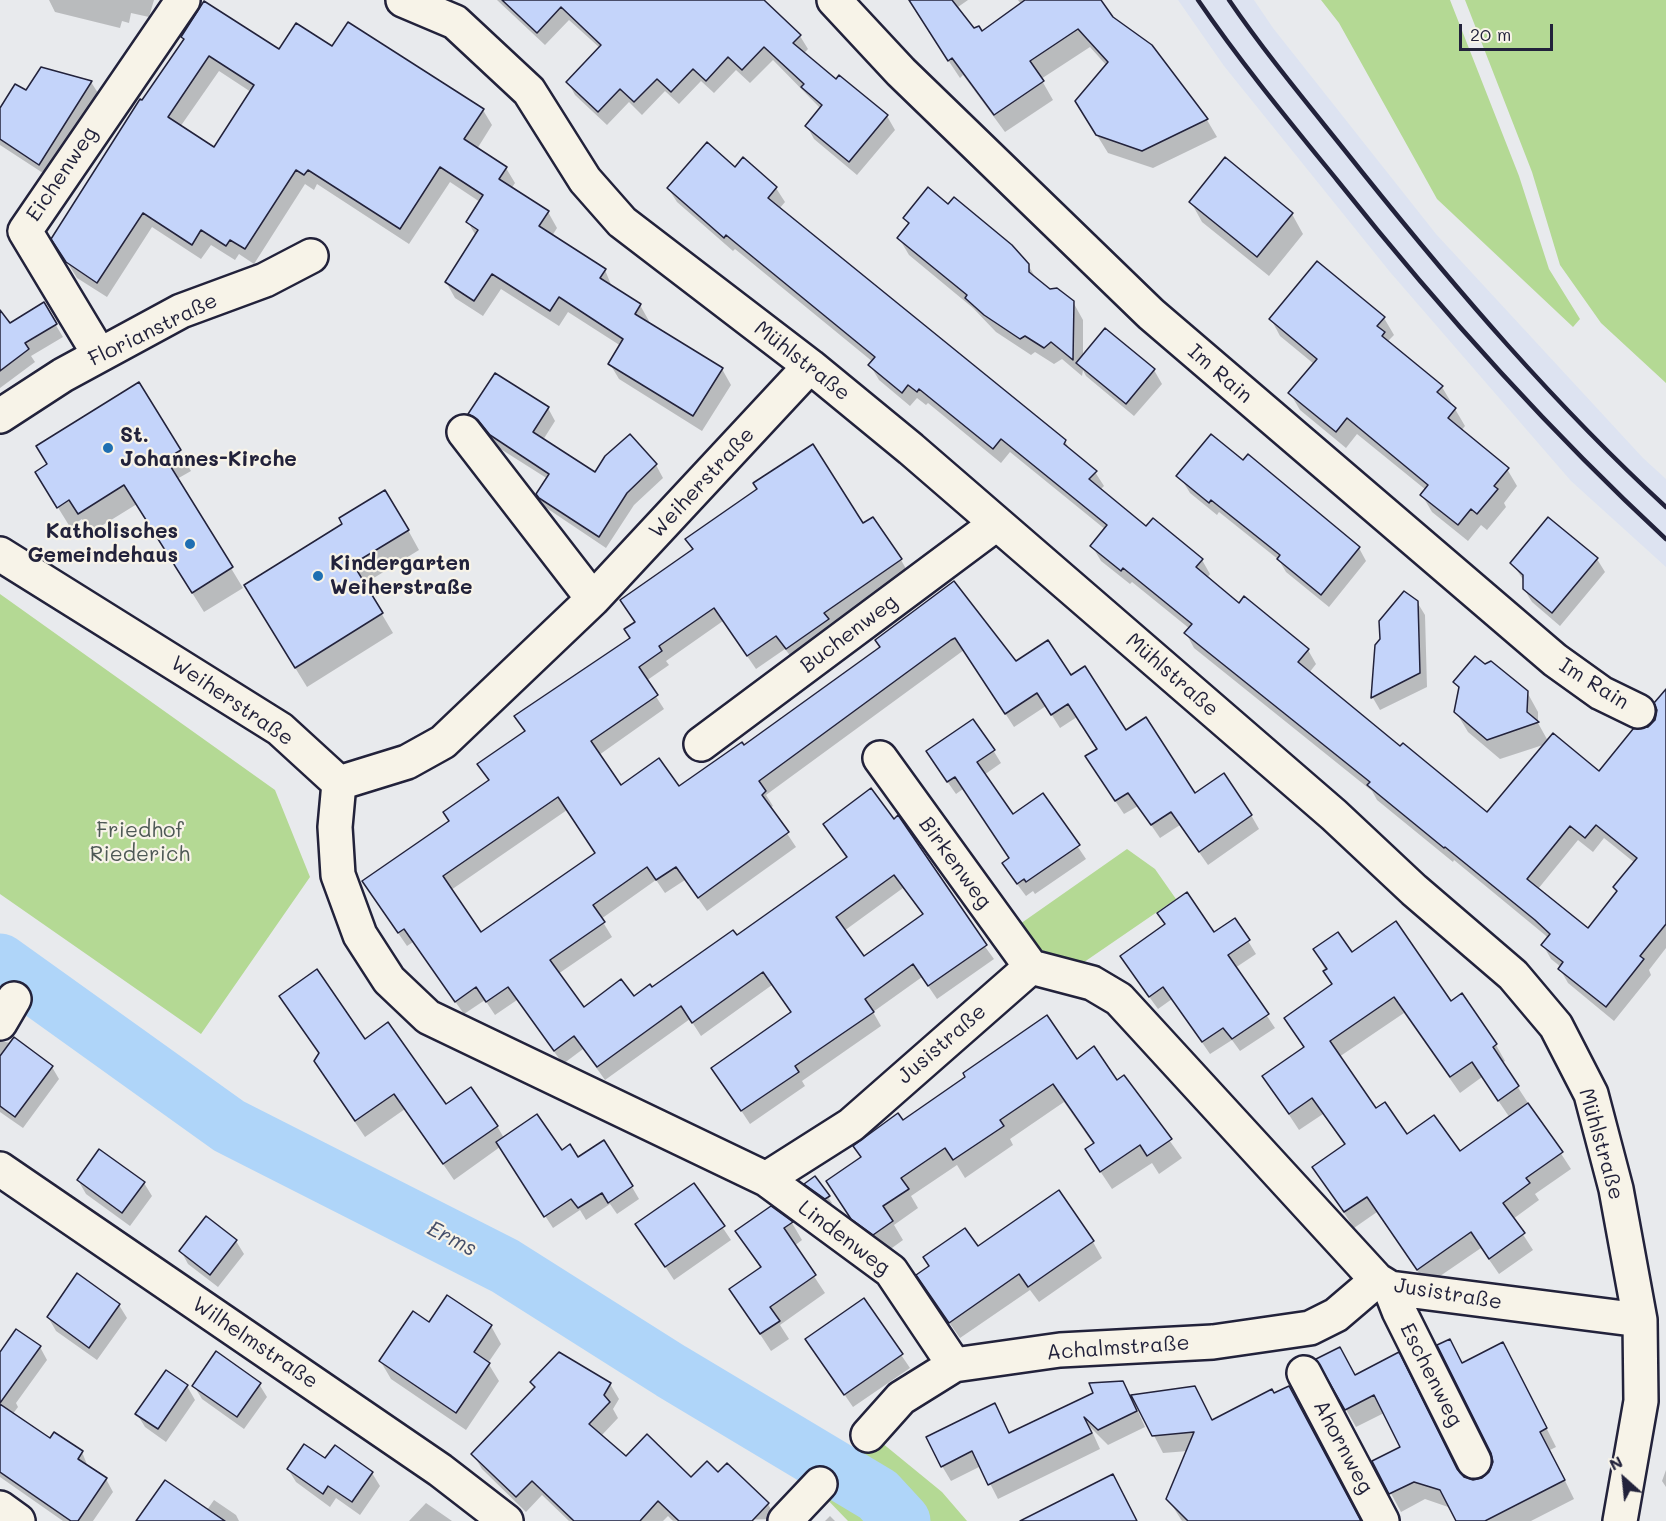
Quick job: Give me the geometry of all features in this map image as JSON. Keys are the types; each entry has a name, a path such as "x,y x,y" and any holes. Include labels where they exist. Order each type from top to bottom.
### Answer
{"street":[{"name":"Eichenweg","path":"99,354 25,231 183,0"},
{"name":"Mühlstraße","path":"403,0 455,22 529,91 585,180 622,222 810,366 911,449 1334,815 1414,890 1513,975 1556,1026 1591,1094 1616,1189 1640,1320 1641,1401 1620,1521"},
{"name":"Im Rain","path":"834,0 918,89 1151,314 1555,660 1601,693 1638,711"},
{"name":"Florianstraße","path":"0,416 99,354 181,311 265,280 311,256"},
{"name":"Weiherstraße","path":"0,554 280,729 339,783 407,762 442,742 593,599 810,366"},
{"path":"464,432 593,599"},
{"name":"Buchenweg","path":"701,744 996,524"},
{"name":"Birkenweg","path":"879,758 1031,968"},
{"path":"339,783 335,826 338,875 360,934 389,980 428,1017 766,1179"},
{"name":"Jusistraße","path":"766,1179 851,1125 1031,968 1092,983 1119,999 1384,1284 1640,1320"},
{"name":"Wilhelmstraße","path":"0,1169 440,1470 506,1521"},
{"name":"Lindenweg","path":"766,1179 891,1271 954,1365"},
{"name":"Achalmstraße","path":"868,1435 901,1398 954,1365 1060,1350 1213,1342 1301,1329 1336,1315 1384,1284"},
{"name":"Eschenweg","path":"1384,1284 1474,1461"},
{"name":"Ahornweg","path":"1304,1373 1382,1521"},
{"path":"785,1521 820,1484"},
{"path":"0,1508 18,1521"}],"shaded area":[{"path":"1178,0 1254,0 1273,28 1436,234 1643,458 1666,479 1666,567 1571,481 1390,272 1224,66"}],"green space":[{"path":"1321,0 1450,0 1519,176 1549,269 1580,319 1573,327 1437,199 1339,23"},
{"path":"1465,0 1666,0 1666,383 1601,323 1560,265 1532,172"},
{"name":"Friedhof Riederich","path":"0,594 275,790 310,877 201,1034 0,894"},
{"path":"1127,849 1155,869 1176,899 1074,969 1037,947 1020,924"},
{"path":"876,1438 942,1492 967,1521 848,1521 820,1492"}],"building":[{"path":"502,0 764,0 801,35 793,43 836,79 839,75 888,115 849,162 805,126 822,105 801,87 804,84 764,47 742,70 728,57 706,81 693,69 671,92 657,79 634,102 620,89 598,112 566,82 601,45 561,7 537,33"},
{"path":"909,0 952,0 974,28 979,26 982,31 1025,0 1101,0 1113,17 1152,45 1208,119 1142,151 1096,135 1075,101 1108,62 1078,29 1030,61 1044,81 994,115 952,58 948,61"},
{"path":"204,1 279,49 296,23 332,46 348,22 484,109 464,139 507,167 499,179 549,211 539,226 606,269 600,278 641,304 635,314 723,368 693,416 608,364 623,339 559,297 550,311 492,274 474,301 445,282 478,230 466,222 483,195 440,167 400,229 308,170 304,175 296,170 245,249 230,240 226,246 201,230 192,245 143,213 97,283 66,262 51,239 140,99 142,100 184,39 181,37","holes":["209,56 254,85 214,147 168,117"]},
{"path":"41,67 92,81 39,165 0,139 0,108 15,84 26,90"},
{"path":"707,142 735,167 743,157 777,187 768,198 1066,440 1064,444 1097,471 1089,479 1146,526 1153,518 1203,559 1196,567 1239,603 1244,596 1309,649 1298,662 1400,746 1403,743 1487,812 1553,733 1599,771 1633,729 1648,727 1655,720 1657,710 1654,703 1666,689 1666,924 1640,956 1644,959 1606,1007 1558,969 1563,962 1541,945 1550,934 1535,920 1367,785 1370,782 1184,633 1192,624 1123,568 1121,571 1090,546 1107,525 1001,439 993,449 919,389 917,392 908,385 902,393 868,365 875,357 726,235 724,238 667,188","holes":["1596,825 1637,858 1613,887 1617,891 1588,928 1527,879 1570,826 1585,838"]},
{"path":"1225,157 1293,213 1257,257 1189,202"},
{"path":"928,187 948,204 954,197 1012,245 1029,264 1029,272 1050,289 1057,288 1074,301 1073,360 1051,342 1044,348 1025,336 1020,339 984,315 965,298 967,295 897,238 909,223 903,218"},
{"path":"1317,261 1385,317 1377,326 1385,332 1382,336 1443,386 1437,392 1456,408 1448,418 1509,468 1494,486 1498,489 1477,514 1471,509 1458,525 1420,495 1428,485 1347,418 1336,432 1288,393 1317,359 1269,319"},
{"path":"44,302 57,324 25,343 29,349 0,371 0,310 10,323"},
{"path":"1105,328 1155,369 1126,404 1076,363"},
{"path":"495,373 549,407 533,432 595,472 605,456 630,434 657,464 627,493 599,537 539,498 536,494 549,474 490,435 478,420 468,414"},
{"name":"St. Johannes-Kirche","path":"139,382 181,450 166,459 233,567 192,593 124,485 78,514 69,500 57,508 35,472 47,464 36,446"},
{"path":"1211,434 1243,460 1248,454 1360,547 1321,595 1277,559 1280,555 1211,500 1209,503 1176,476"},
{"path":"813,444 863,523 873,517 902,559 824,613 829,619 786,649 776,636 747,656 714,608 659,646 662,651 639,667 658,695 591,741 621,785 659,758 679,786 742,742 744,745 880,647 875,640 954,581 1016,661 1048,640 1071,675 1085,666 1126,730 1146,717 1195,793 1224,773 1252,815 1199,852 1171,812 1151,825 1128,793 1115,801 1085,756 1097,749 1068,704 1051,715 1037,693 1005,714 955,638 951,640 759,781 766,791 762,795 789,832 698,898 676,867 656,880 647,867 593,905 605,922 550,960 584,1007 621,979 634,996 650,984 652,987 733,930 737,935 847,857 823,824 871,788 894,819 898,815 987,945 928,986 913,964 865,999 874,1012 795,1066 799,1072 741,1111 711,1068 791,1012 763,972 692,1023 681,1006 597,1067 574,1036 554,1051 508,987 486,1002 476,987 455,1002 404,929 398,933 362,881 449,821 443,812 489,780 477,764 525,731 514,716 630,638 624,629 635,622 620,600 693,549 685,539 757,489 753,483","holes":["558,797 595,853 481,932 443,876","894,875 923,914 864,956 836,917"]},
{"name":"Kindergarten Weiherstraße","path":"385,490 409,530 353,564 383,613 295,668 244,585 342,524 339,518"},
{"path":"1548,517 1598,558 1552,613 1523,589 1523,575 1510,563"},
{"path":"1404,591 1418,601 1420,673 1371,698 1375,645 1380,639 1379,621"},
{"path":"1475,656 1485,664 1491,661 1528,691 1527,712 1539,722 1487,740 1454,712 1459,687 1453,682"},
{"path":"973,719 995,750 977,762 1013,814 1043,793 1080,845 1026,882 1024,879 1017,884 1002,863 1009,858 955,777 947,782 926,751"},
{"path":"1187,892 1214,932 1235,918 1250,940 1228,955 1269,1014 1232,1039 1223,1028 1202,1042 1163,987 1149,997 1120,956 1165,924 1157,913"},
{"path":"1396,921 1451,1001 1462,993 1497,1044 1493,1047 1519,1086 1498,1101 1472,1062 1450,1077 1394,997 1330,1041 1376,1108 1385,1102 1407,1134 1434,1115 1460,1151 1528,1103 1563,1152 1526,1178 1530,1183 1503,1203 1525,1233 1489,1259 1471,1232 1417,1270 1367,1197 1344,1212 1312,1167 1345,1144 1312,1098 1289,1114 1262,1076 1304,1047 1284,1018 1332,984 1323,971 1327,969 1313,949 1338,932 1352,952"},
{"path":"317,969 365,1039 388,1022 446,1104 471,1087 498,1126 443,1164 394,1094 355,1121 314,1061 319,1053 279,996"},
{"path":"1047,1015 1077,1059 1094,1046 1117,1080 1124,1075 1172,1139 1147,1156 1140,1145 1100,1172 1085,1149 1094,1143 1053,1084 1000,1120 1004,1126 953,1160 945,1148 901,1178 909,1189 883,1206 893,1221 873,1235 851,1219 826,1181 861,1157 853,1146 898,1113 903,1120 965,1077 963,1073"},
{"path":"14,1037 53,1066 15,1117 0,1106 0,1056"},
{"path":"537,1114 562,1150 570,1144 578,1157 604,1140 633,1186 608,1203 602,1193 578,1208 571,1199 544,1217 496,1142"},
{"path":"99,1149 145,1182 122,1213 77,1180"},
{"path":"815,1176 830,1196 825,1199 804,1184"},
{"path":"694,1183 725,1226 665,1267 635,1224"},
{"path":"1059,1190 1094,1241 1028,1287 1019,1274 949,1323 916,1275 929,1266 923,1257 965,1228 978,1246"},
{"path":"771,1206 793,1222 784,1228 816,1275 770,1307 780,1321 760,1334 729,1289 761,1267 735,1231"},
{"path":"206,1216 237,1240 210,1275 179,1251"},
{"path":"77,1273 120,1304 89,1348 47,1317"},
{"path":"447,1295 492,1325 474,1352 490,1363 456,1413 379,1361 413,1311 429,1322"},
{"path":"864,1298 903,1354 844,1395 805,1339"},
{"path":"16,1329 41,1346 0,1403 0,1352"},
{"path":"1450,1339 1462,1363 1503,1342 1547,1428 1540,1432 1565,1480 1485,1521 1456,1521 1440,1490 1414,1482 1389,1494 1372,1461 1400,1447 1374,1395 1345,1410 1316,1359 1340,1347 1355,1375 1399,1352 1457,1469 1464,1477 1473,1480 1482,1478 1489,1472 1493,1462 1491,1453 1437,1345"},
{"path":"216,1351 261,1383 237,1417 192,1386"},
{"path":"559,1352 611,1383 604,1395 610,1402 589,1424 626,1456 647,1434 691,1477 707,1461 718,1472 727,1463 769,1503 752,1521 679,1521 658,1501 640,1521 574,1521 532,1481 516,1497 471,1454 535,1387 530,1382"},
{"path":"166,1370 188,1385 158,1429 135,1414"},
{"path":"1123,1381 1137,1411 1098,1430 1084,1417 1092,1433 988,1485 972,1451 941,1467 926,1437 995,1403 1009,1433 1093,1393 1089,1383"},
{"path":"1195,1386 1212,1420 1272,1389 1274,1393 1289,1386 1361,1521 1188,1521 1166,1499 1194,1432 1152,1436 1131,1395"},
{"path":"0,1404 50,1438 54,1432 83,1451 78,1459 107,1478 78,1521 71,1521 0,1472"},
{"path":"304,1444 325,1458 335,1445 373,1472 352,1502 328,1486 323,1494 287,1469"},
{"path":"1113,1474 1137,1521 1020,1521"},
{"path":"165,1480 225,1521 136,1521"}],"waterway":[{"name":"Erms","path":"0,962 229,1126 505,1266 671,1371 878,1495 902,1521"}],"railway":[{"path":"1198,0 1283,114 1414,274 1536,411 1666,539"},
{"path":"1229,0 1294,87 1470,303 1585,428 1666,507"}],"place":[{"name":"St. Johannes-Kirche","path":"108,448"},
{"name":"Katholisches Gemeindehaus","path":"190,544"},
{"name":"Kindergarten Weiherstraße","path":"318,576"}]}
